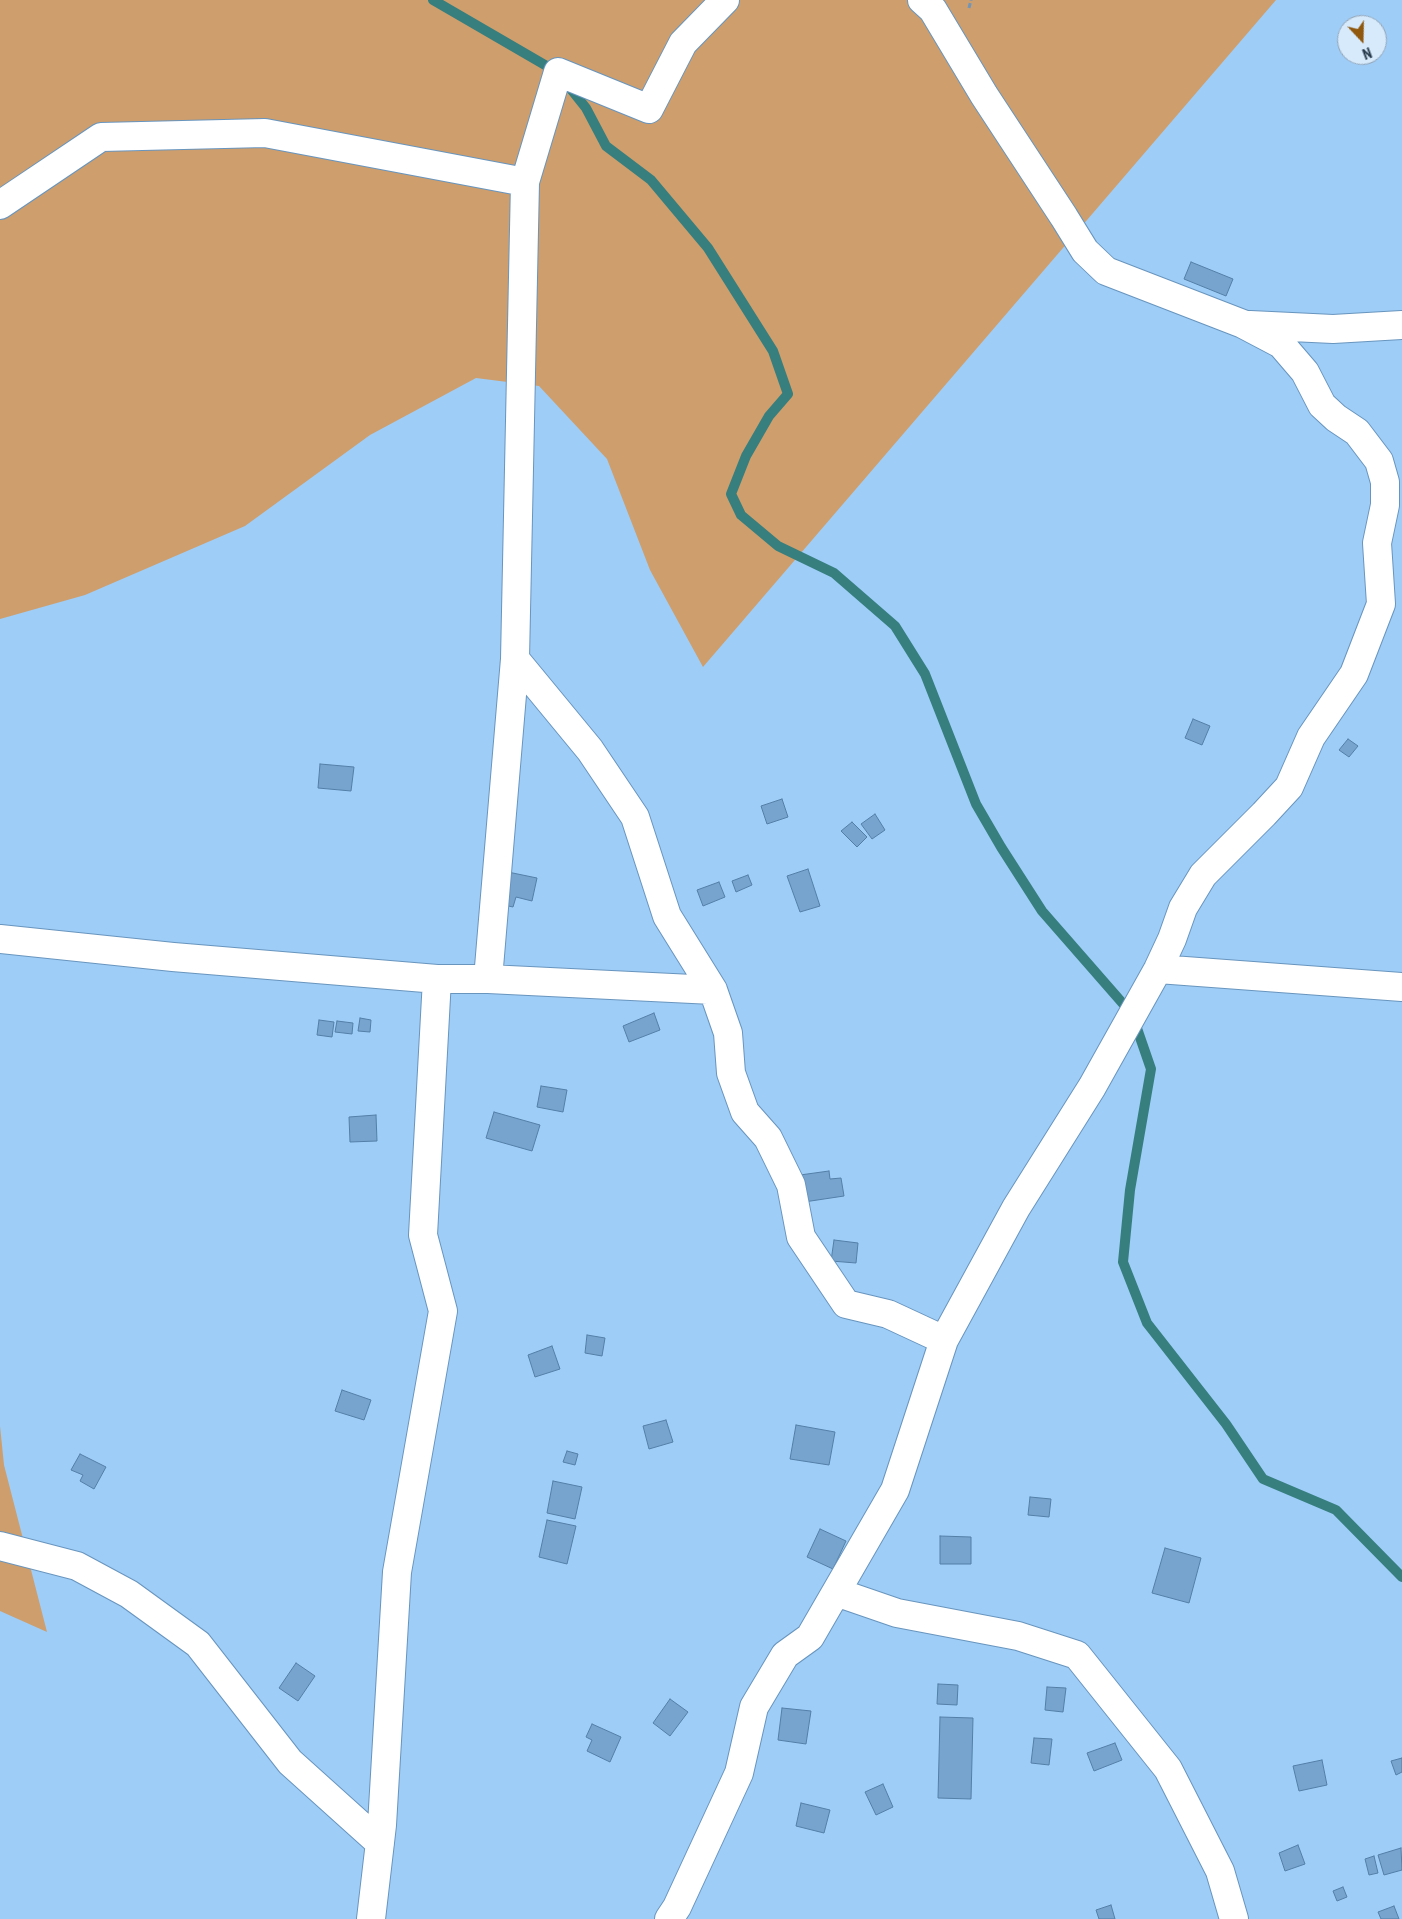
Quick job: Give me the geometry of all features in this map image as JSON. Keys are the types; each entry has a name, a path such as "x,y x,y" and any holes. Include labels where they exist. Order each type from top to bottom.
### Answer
{"street":[{"path":"488,979 515,659 525,182 558,72 649,109 683,44 725,0"},
{"path":"669,1919 677,1907 739,1773 754,1707 785,1655 810,1637 895,1490 944,1340 1016,1208 1092,1087 1158,969 1172,939 1182,908 1202,875 1264,814 1289,786 1311,737 1354,674 1381,604 1377,543 1385,498 1385,482 1379,461 1357,432 1336,418 1322,405 1305,372 1281,344 1244,324 1106,271 1085,251 984,95 933,10 922,0"},
{"path":"0,205 102,137 265,133 525,182"},
{"path":"1244,324 1333,328 1402,325"},
{"path":"515,659 590,750 635,817 667,916 713,990 728,1033 732,1074 745,1112 768,1138 791,1185 801,1237 846,1304 888,1314 944,1340"},
{"path":"0,939 174,957 437,980 488,979 713,990"},
{"path":"1158,969 1402,987"},
{"path":"371,1919 380,1844 397,1572 443,1310 423,1235 437,980"},
{"path":"0,1546 77,1566 129,1594 198,1644 290,1762 380,1844"},
{"path":"836,1592 898,1613 1018,1636 1077,1655 1168,1769 1220,1871 1234,1919"}],"shaded area":[{"path":"0,0 1276,0 703,667 650,570 607,459 539,386 476,378 370,435 245,526 85,595 0,619"},
{"path":"0,1426 4,1465 47,1632 0,1611"}],"building":[{"path":"1191,262 1233,279 1226,296 1184,279"},
{"path":"1193,719 1210,726 1202,745 1185,738"},
{"path":"1348,739 1358,746 1349,757 1339,750"},
{"path":"320,764 354,767 351,791 318,788"},
{"path":"782,799 788,817 767,824 761,806"},
{"path":"875,814 885,830 872,839 861,824"},
{"path":"852,822 867,837 857,847 841,831"},
{"path":"808,869 820,906 800,912 787,876"},
{"path":"503,871 537,878 532,901 516,897 513,907 495,903"},
{"path":"748,875 752,885 736,892 732,881"},
{"path":"719,882 725,897 703,906 697,890"},
{"path":"654,1013 660,1030 629,1042 623,1026"},
{"path":"360,1018 371,1020 370,1032 358,1031"},
{"path":"319,1020 334,1022 332,1037 317,1035"},
{"path":"337,1021 353,1023 352,1034 335,1032"},
{"path":"541,1086 567,1090 563,1112 537,1107"},
{"path":"494,1112 540,1125 532,1151 486,1138"},
{"path":"376,1115 377,1141 350,1142 349,1117"},
{"path":"829,1171 830,1179 841,1178 844,1196 804,1202 800,1175"},
{"path":"834,1240 858,1243 856,1263 831,1261"},
{"path":"587,1335 605,1338 602,1356 585,1353"},
{"path":"552,1346 560,1369 535,1377 528,1355"},
{"path":"342,1390 371,1400 364,1420 335,1411"},
{"path":"666,1420 673,1442 649,1449 643,1426"},
{"path":"796,1425 835,1432 829,1465 790,1459"},
{"path":"567,1451 578,1454 575,1465 563,1462"},
{"path":"80,1454 106,1467 94,1489 80,1481 83,1475 71,1470"},
{"path":"553,1481 582,1487 575,1519 547,1513"},
{"path":"1030,1497 1051,1499 1049,1517 1028,1515"},
{"path":"547,1520 576,1526 567,1564 539,1557"},
{"path":"820,1529 846,1541 833,1569 807,1557"},
{"path":"940,1536 971,1537 971,1564 940,1564"},
{"path":"1165,1548 1201,1558 1189,1603 1152,1593"},
{"path":"296,1663 315,1676 298,1701 279,1688"},
{"path":"938,1684 958,1685 957,1705 937,1704"},
{"path":"1047,1687 1066,1688 1063,1712 1045,1710"},
{"path":"670,1699 688,1712 670,1736 653,1723"},
{"path":"782,1708 811,1711 806,1744 778,1740"},
{"path":"940,1717 973,1718 971,1799 938,1798"},
{"path":"592,1724 621,1737 610,1762 587,1751 592,1740 586,1737"},
{"path":"1034,1738 1052,1739 1049,1765 1031,1763"},
{"path":"1115,1743 1122,1760 1094,1771 1087,1753"},
{"path":"1402,1758 1402,1772 1396,1775 1391,1761"},
{"path":"1322,1760 1327,1785 1299,1791 1293,1766"},
{"path":"883,1784 893,1807 876,1815 865,1792"},
{"path":"801,1803 830,1810 824,1833 796,1826"},
{"path":"1298,1845 1305,1864 1285,1871 1279,1853"},
{"path":"1401,1848 1402,1870 1384,1875 1378,1855"},
{"path":"1374,1856 1378,1873 1369,1875 1365,1859"},
{"path":"1343,1887 1347,1897 1337,1901 1333,1891"},
{"path":"1111,1905 1115,1919 1099,1919 1096,1910"},
{"path":"1394,1906 1399,1919 1381,1919 1378,1912"}],"waterway":[{"path":"433,0 557,72"},
{"path":"566,83 586,108 606,146 651,180 708,248 773,351 788,394 769,416 746,456 731,494 741,515 778,546 834,573 895,626 925,674 976,804 1001,847 1042,911 1132,1014 1151,1069 1130,1190 1123,1262 1147,1323 1226,1424 1263,1479 1336,1510 1402,1577"}]}
